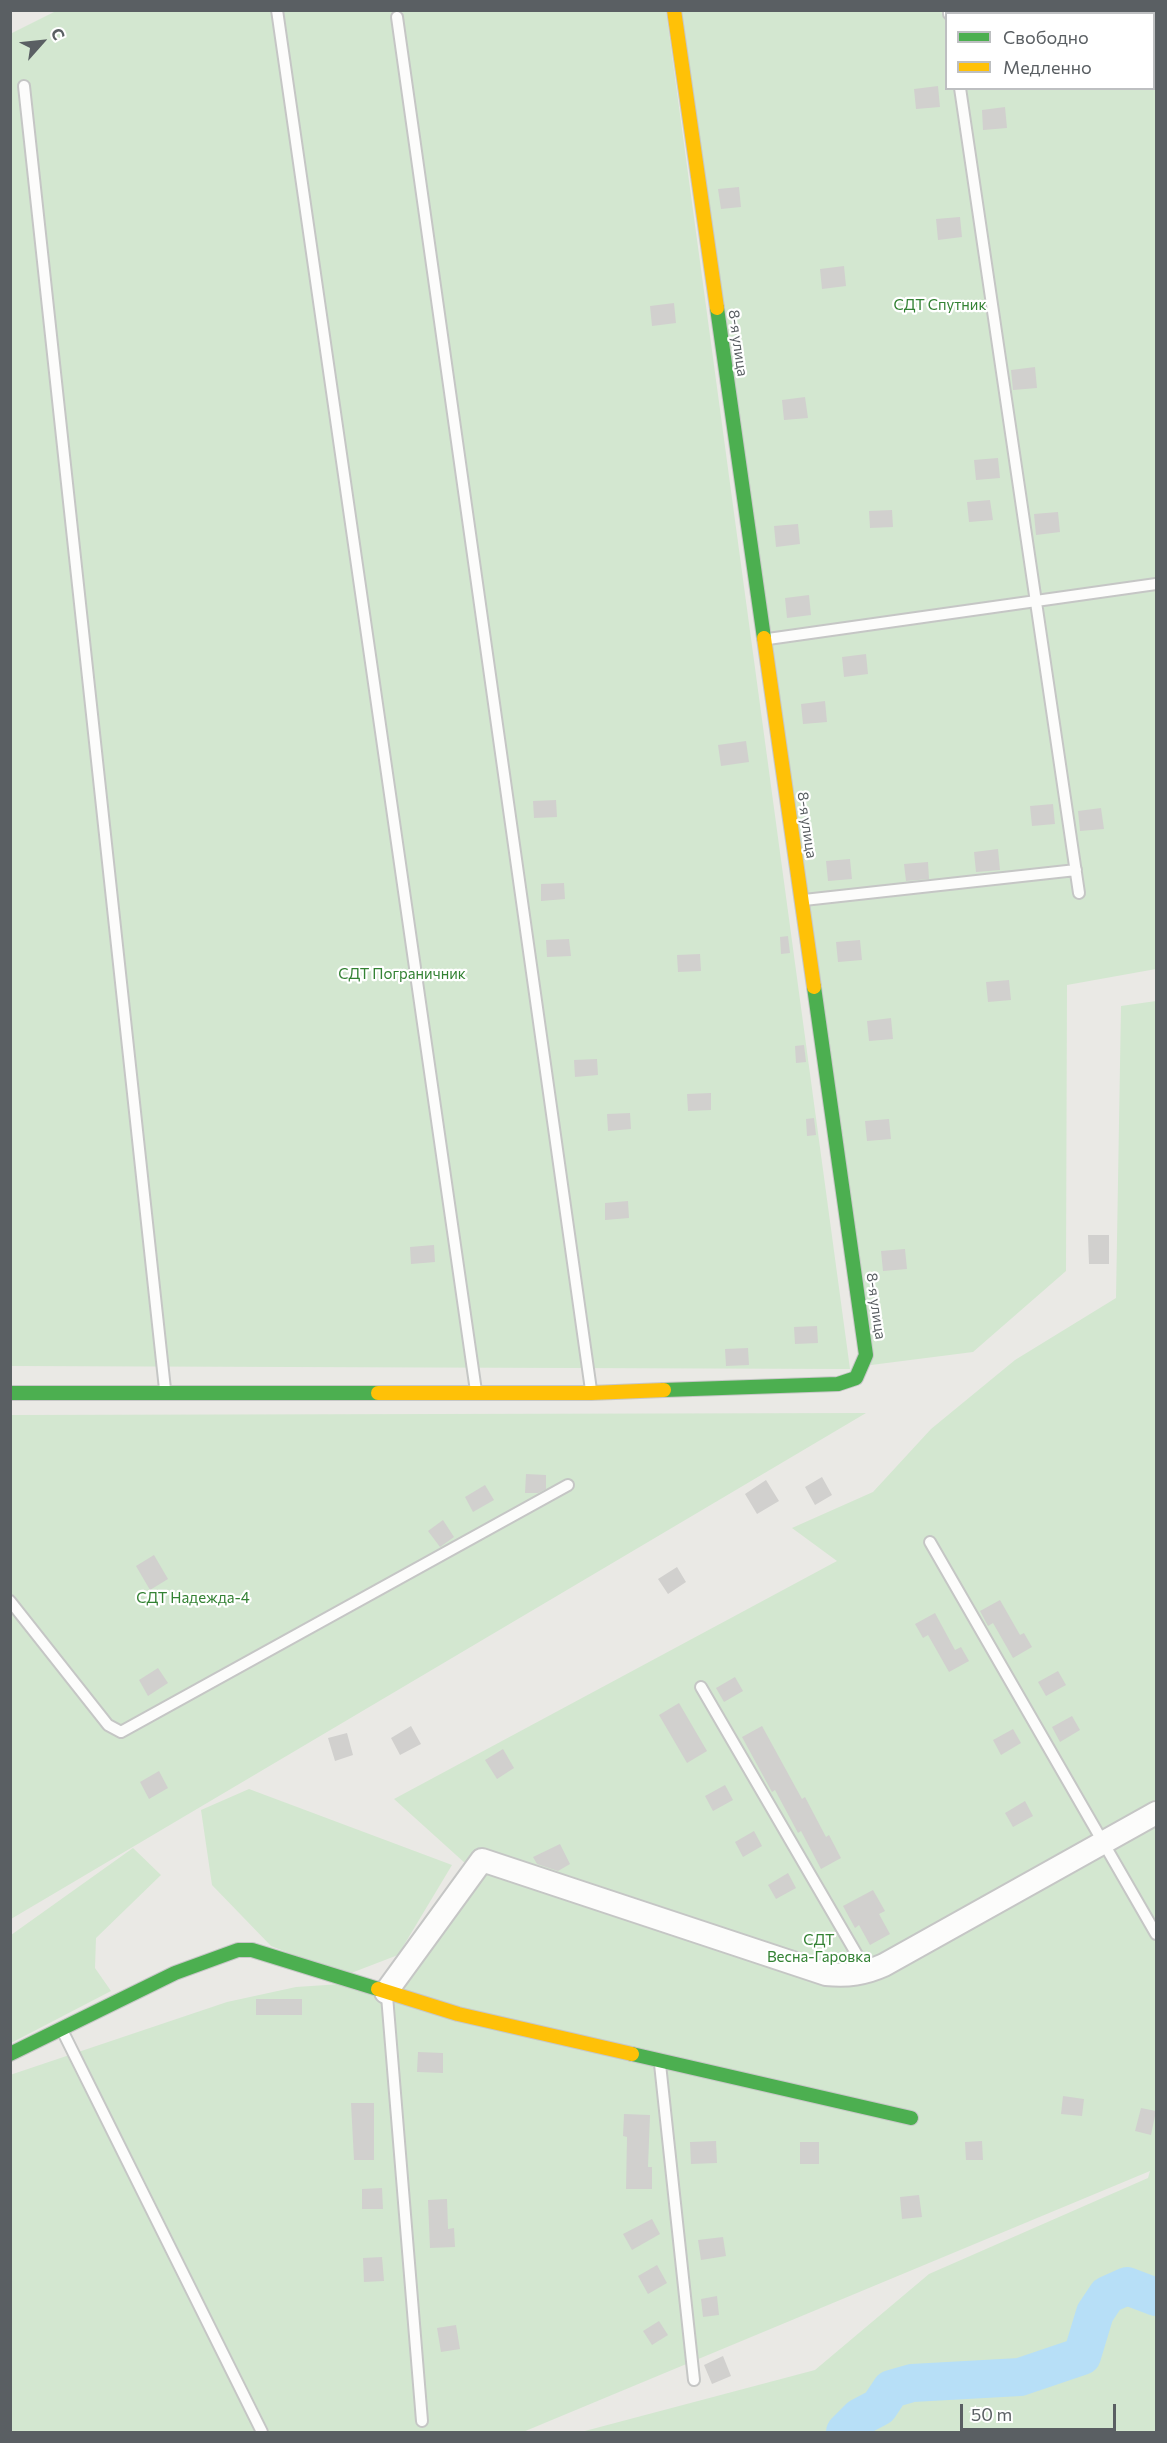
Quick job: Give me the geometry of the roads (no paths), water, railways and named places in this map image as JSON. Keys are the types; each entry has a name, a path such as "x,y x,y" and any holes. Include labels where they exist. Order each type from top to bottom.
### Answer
{"street":[{"name":"8-я улица","path":"10,1393 591,1393 838,1384 856,1378 866,1355 674,10"},
{"path":"386,1992 482,1860 826,1974 848,1976 867,1972 1156,1813"},
{"path":"10,2055 175,1973 238,1950 252,1950 458,2014 911,2118"}],"lane":[{"path":"277,10 476,1393"},
{"path":"397,17 591,1393"},
{"path":"24,86 165,1393"},
{"path":"960,90 1079,893"},
{"path":"764,639 1156,584"},
{"path":"801,901 1076,870"},
{"path":"10,1601 108,1725 121,1732 568,1485"},
{"path":"930,1542 1156,1934"},
{"path":"701,1687 867,1972"},
{"path":"386,1992 422,2421"},
{"path":"62,2029 262,2433"},
{"path":"660,2060 694,2380"}],"waterway":[{"path":"845,2432 860,2417 879,2407 891,2389 912,2383 1020,2377 1082,2356 1095,2313 1107,2295 1127,2286 1156,2297"}],"park label":[{"name":"СДТ Спутник","path":"940,305"},
{"name":"СДТ Пограничник","path":"402,974"},
{"name":"СДТ Надежда-4","path":"193,1598"},
{"name":"СДТ Весна-Гаровка","path":"819,1948"}]}
